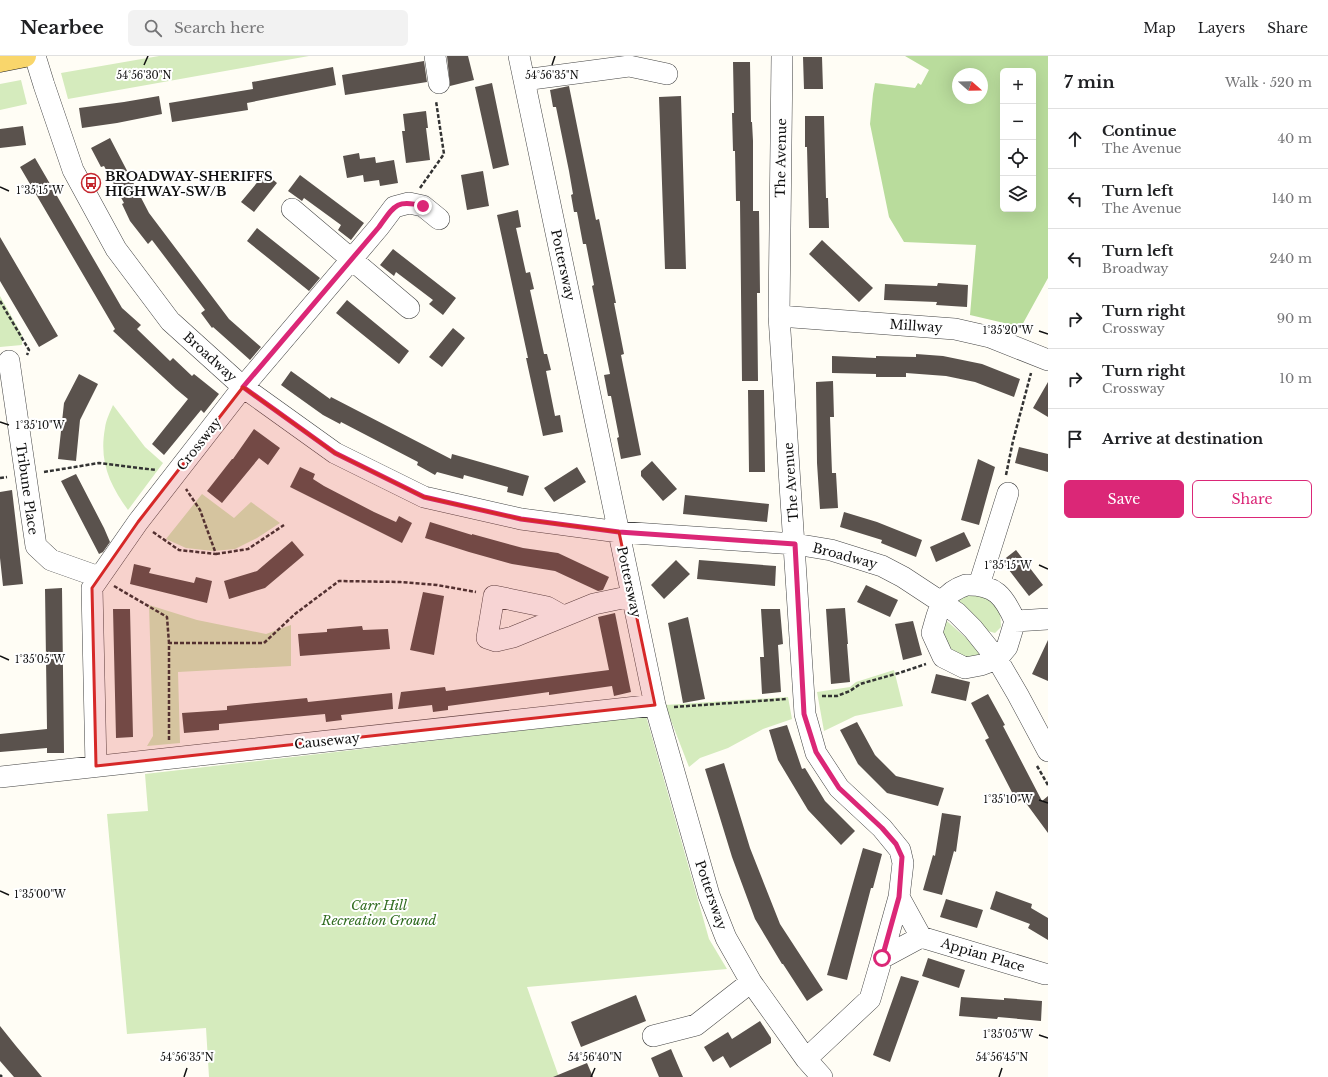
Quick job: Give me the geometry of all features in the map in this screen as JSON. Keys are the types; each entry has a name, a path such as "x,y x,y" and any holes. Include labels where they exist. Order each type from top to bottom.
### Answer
{"main road":[{"path":"0,61 25,56"}],"street":[{"name":"Broadway","path":"35,56 73,170 116,249 170,320 243,387 335,453 424,497 521,519 619,532 795,544 831,550 882,566 903,577 942,602 957,613 973,628 997,659 1018,695 1042,758"},
{"path":"435,56 439,83"},
{"name":"Pottersway","path":"519,56 632,596 664,706 709,895 726,938 751,982 806,1059 822,1077"},
{"name":"The Avenue","path":"782,56 780,316 795,544 804,714 816,752 839,788 882,828 900,850 903,863 899,897 870,999 806,1059"},
{"path":"524,80 629,66 667,74"},
{"name":"Crossway","path":"96,766 92,588 138,522 243,387 379,227 394,207 409,203"},
{"path":"409,203 423,206 439,219"},
{"path":"292,210 409,308"},
{"name":"Millway","path":"780,316 955,329 990,337 1042,358"},
{"name":"Tribune Place","path":"9,362 36,546 51,560 99,577"},
{"path":"979,585 1008,493"},
{"path":"966,585 979,585 998,594 1008,605 1015,621 1007,647 997,659 981,666 965,668 943,657 932,633 942,602 955,589 966,585"},
{"path":"563,616 594,604 632,596"},
{"path":"1015,621 1048,619"},
{"name":"Causeway","path":"0,777 664,706"},
{"path":"882,958 921,936 899,897"},
{"name":"Appian Place","path":"921,936 1046,974"},
{"path":"653,1036 696,1025 751,982"}],"path":[{"path":"409,203 444,154 435,98 439,83"},
{"path":"0,301 29,350 25,358 9,362"},
{"path":"1008,493 1006,474 1013,441 1042,358"},
{"path":"216,554 248,549 284,525"},
{"path":"99,577 167,617 169,643 169,758"},
{"path":"169,643 264,643 295,614 339,581 400,582 437,585 482,593"},
{"path":"664,706 837,696 850,692 860,684 924,666 934,659 943,657"},
{"path":"1042,758 1048,785"}],"highlighted area":[{"path":"243,387 335,453 424,497 521,519 619,532 655,705 96,766 92,588 138,522"}],"green space":[{"path":"159,56 309,56 68,99 61,73"},
{"path":"905,56 1048,56 1048,278 1021,327 970,315 976,245 904,242 889,217 870,124 875,83 915,88 918,83 921,85 929,70"},
{"path":"21,80 27,104 0,110 0,84"},
{"path":"0,296 22,335 22,345 0,347"},
{"path":"113,405 145,447 163,463 128,510 116,491 107,472 103,451 105,428"},
{"path":"202,494 234,518 251,502 280,523 257,538 235,549 213,551 186,548 166,539"},
{"path":"974,593 989,598 1000,609 1001,627 995,633 988,631 955,600"},
{"path":"149,605 197,620 266,634 291,625 291,666 178,672 180,743 147,746 153,736"},
{"path":"940,615 973,644 980,655 971,664 943,651"},
{"path":"894,670 903,706 855,716 824,731 817,692 850,687 856,682"},
{"path":"788,697 792,719 763,729 728,748 700,758 689,767 665,705"},
{"name":"Carr Hill Recreation Ground","path":"646,716 709,939 727,969 527,987 559,1077 209,1077 206,1028 127,1034 107,814 148,811 145,774"}],"building":[{"path":"447,56 468,56 474,80 450,86"},
{"path":"803,57 822,57 823,89 804,89"},
{"path":"424,61 427,82 345,95 342,75"},
{"path":"733,62 750,62 751,122 753,141 753,211 759,211 760,293 757,293 758,381 742,381 740,201 736,201 735,151 733,151"},
{"path":"333,67 336,85 247,103 248,110 172,122 169,103 253,89 252,82"},
{"path":"492,83 509,165 493,169 475,87"},
{"path":"569,86 596,220 599,219 616,303 614,303 624,354 621,355 641,455 621,459 617,438 619,437 611,396 608,396 604,375 610,374 592,286 594,285 586,244 583,244 577,212 574,212 569,171 556,107 553,107 550,90"},
{"path":"159,96 162,114 82,128 79,108"},
{"path":"681,96 686,269 665,269 659,97"},
{"path":"426,111 428,128 426,128 430,160 406,163 402,131 405,131 403,114"},
{"path":"805,116 824,116 826,198 828,198 829,228 809,228"},
{"path":"23,126 26,145 0,148 0,129"},
{"path":"110,138 149,213 229,319 261,347 250,360 213,327 212,328 201,313 205,310 152,240 148,244 130,221 122,204 124,203 104,166 101,167 91,148"},
{"path":"359,153 360,159 375,157 376,163 394,160 398,183 380,186 379,180 364,182 363,175 347,178 343,156"},
{"path":"35,158 122,308 141,325 137,329 170,361 173,358 192,376 194,374 219,394 204,413 201,410 164,455 152,444 188,399 113,331 115,329 20,167"},
{"path":"483,171 489,206 467,210 461,175"},
{"path":"265,173 277,183 254,212 241,202"},
{"path":"300,175 364,223 351,240 338,230 341,225 304,198 302,201 288,191"},
{"path":"518,210 521,227 516,228 526,273 530,272 534,289 530,290 544,354 547,354 551,370 546,371 555,416 560,415 563,432 543,436 526,358 528,358 497,215"},
{"path":"257,228 320,278 309,291 247,241"},
{"path":"0,237 58,336 39,347 0,281"},
{"path":"822,240 873,288 859,302 809,254"},
{"path":"393,249 456,298 443,315 429,304 433,300 396,272 394,276 380,265"},
{"path":"938,283 968,285 967,307 936,305 937,302 884,300 885,284 937,286"},
{"path":"347,300 409,351 399,364 336,313"},
{"path":"453,328 465,338 442,367 429,357"},
{"path":"916,354 943,356 982,364 1020,379 1014,397 975,382 946,376 906,373 906,377 876,377 876,374 832,373 832,356 876,358 876,356 916,357"},
{"path":"291,371 330,399 331,397 451,459 452,454 529,476 523,496 507,492 508,487 464,475 463,479 437,472 435,475 417,465 418,462 341,422 340,424 323,415 281,385"},
{"path":"79,374 98,384 80,420 76,461 58,459 64,403"},
{"path":"833,381 834,417 830,417 832,473 836,473 838,508 820,509 817,463 816,382"},
{"path":"1048,382 1048,417 1033,408"},
{"path":"748,390 764,390 765,472 749,472"},
{"path":"254,429 280,448 268,465 259,458 222,503 207,491 233,459"},
{"path":"1019,447 1048,454 1048,472 1015,463"},
{"path":"978,459 995,467 979,525 961,520"},
{"path":"652,461 677,489 663,501 641,476 641,471"},
{"path":"300,467 315,474 313,479 324,486 374,512 396,522 399,516 412,523 402,543 290,487"},
{"path":"577,467 586,482 554,502 544,488"},
{"path":"76,474 110,542 103,552 99,554 61,481"},
{"path":"12,490 23,584 3,586 0,558 0,492"},
{"path":"685,495 769,504 767,522 683,514"},
{"path":"844,512 877,522 922,540 916,557 881,543 882,540 840,527"},
{"path":"430,522 472,535 523,548 558,553 609,577 603,590 598,591 555,571 512,564 469,552 425,538"},
{"path":"964,532 971,546 936,562 930,547"},
{"path":"292,541 304,555 265,588 229,599 224,581 257,571"},
{"path":"1016,550 1043,585 1029,596 1002,561"},
{"path":"676,560 690,574 664,599 651,585"},
{"path":"699,560 776,566 775,586 697,579"},
{"path":"134,564 151,568 149,573 194,583 196,577 212,581 207,603 130,584"},
{"path":"866,585 898,600 890,617 857,602"},
{"path":"62,588 64,753 47,753 47,748 0,752 0,734 47,729 45,589"},
{"path":"423,592 444,596 434,655 410,650"},
{"path":"845,608 850,682 831,684 826,609"},
{"path":"113,609 130,609 133,737 116,738"},
{"path":"761,609 780,609 783,644 778,645 781,692 762,694 760,657 764,657"},
{"path":"615,613 631,692 614,696 612,686 549,695 549,692 448,706 448,710 433,712 432,705 398,709 401,692 445,687 446,691 609,670 598,617"},
{"path":"688,617 705,699 683,703 668,623"},
{"path":"913,621 922,655 903,660 895,624"},
{"path":"362,626 363,630 388,629 390,649 300,656 298,634 327,632 327,629"},
{"path":"1048,640 1048,681 1032,674"},
{"path":"936,674 970,682 966,701 931,693"},
{"path":"392,693 393,709 341,715 342,720 326,722 325,714 219,724 219,730 184,733 182,713 227,710 227,706 307,698 308,702"},
{"path":"988,694 1005,725 1003,726 1042,801 1048,796 1048,833 1023,799 1017,802 985,740 989,738 971,703"},
{"path":"857,722 875,755 896,776 944,788 938,806 887,793 858,764 840,730"},
{"path":"787,725 802,769 805,768 825,801 855,831 841,845 808,810 778,760 769,730"},
{"path":"724,763 750,848 780,924 823,990 807,1001 782,964 755,919 732,857 705,769"},
{"path":"942,813 961,816 956,852 954,851 942,895 923,890 933,855 935,856"},
{"path":"863,848 882,854 873,888 871,888 847,980 827,975"},
{"path":"996,891 1032,904 1031,908 1048,918 1048,940 1028,928 1030,924 990,909"},
{"path":"946,899 983,910 977,928 940,917"},
{"path":"928,958 965,970 959,988 922,976"},
{"path":"901,976 919,981 890,1062 873,1055"},
{"path":"636,995 646,1021 581,1047 571,1022"},
{"path":"961,997 1042,1001 1041,1021 998,1017 997,1019 959,1016"},
{"path":"760,1021 771,1038 771,1043 730,1068 723,1056 713,1062 704,1047 728,1032 732,1039"},
{"path":"0,1026 42,1077 14,1077 0,1061"},
{"path":"671,1049 683,1077 659,1077 651,1058"},
{"path":"587,1063 593,1077 553,1077"}],"place":[{"name":"BROADWAY-SHERIFFS HIGHWAY-SW/B","path":"91,183"}],"route":[{"path":"423,206 409,203 394,207 379,227 243,387 335,453 424,497 521,519 619,532 795,544 804,714 816,752 839,788 882,828 896,844 902,857 903,863 899,897 882,958"}]}
